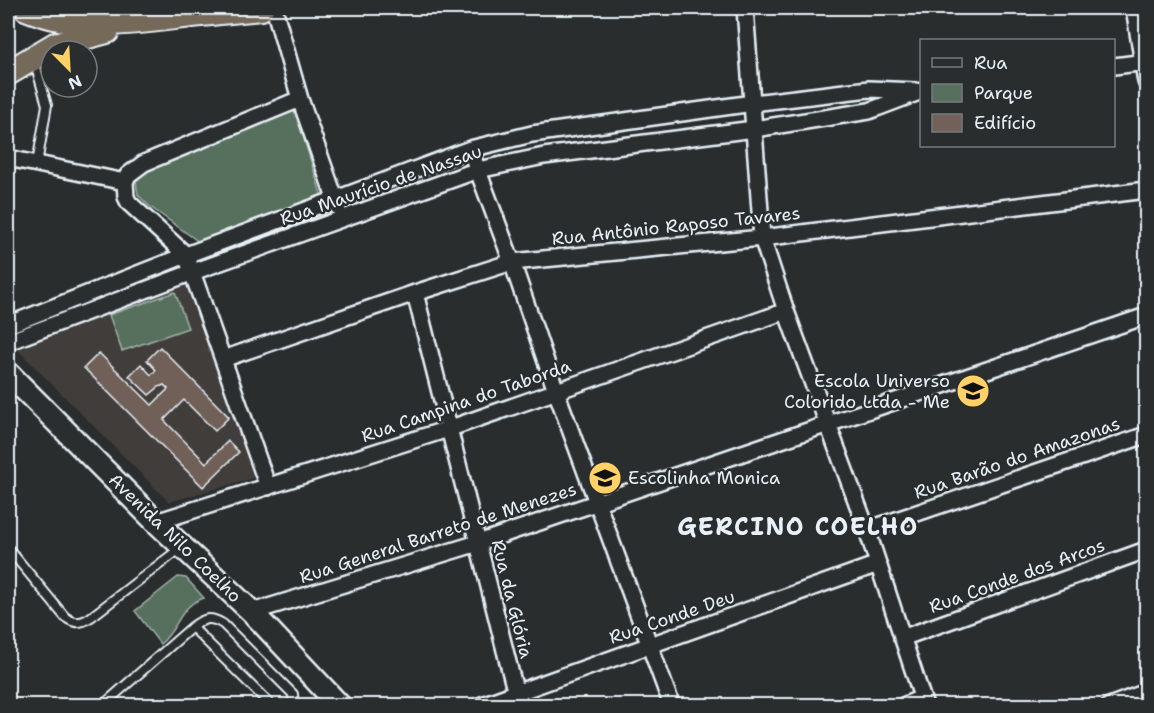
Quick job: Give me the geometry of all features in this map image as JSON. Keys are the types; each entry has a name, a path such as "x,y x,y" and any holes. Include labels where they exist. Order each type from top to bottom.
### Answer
{"highway":[{"path":"26,8 49,17 74,22 144,22"},
{"path":"81,8 174,17"},
{"path":"8,73 32,57 64,42 144,22 261,8"}],"main road":[{"name":"Avenida Nilo Coelho","path":"13,382 252,612 340,705"}],"street":[{"path":"274,8 300,99 341,219"},
{"path":"746,8 762,237 786,311 867,530 923,702 903,705"},
{"path":"1134,8 1145,62 1146,82"},
{"path":"1115,66 1145,62"},
{"name":"Rua Maurício de Nassau","path":"8,325 186,255 470,149 498,141 532,134 753,103 869,89 920,91"},
{"name":"Rua Maurício de Nassau","path":"8,342 193,272 478,170 544,156 754,129 869,111 920,91"},
{"path":"268,487 186,255 129,203 126,197 125,182 128,175 144,163 300,99"},
{"path":"470,149 556,391 672,705"},
{"path":"8,158 125,182"},
{"name":"Rua Antônio Raposo Tavares","path":"224,359 415,292 512,262 762,237 1146,190"},
{"name":"Rua da Glória","path":"415,292 517,699"},
{"name":"Rua Campina do Taborda","path":"156,522 448,429 786,311"},
{"name":"Rua General Barreto de Menezes","path":"252,612 478,543 828,422 1146,316"},
{"name":"Rua Barão do Amazonas","path":"867,530 1146,435"},
{"name":"Rua Conde dos Arcos","path":"902,638 1146,550"},
{"name":"Rua Conde Deu","path":"479,705 517,699 651,646 878,564"},
{"path":"1108,705 1146,692"}],"lane":[{"path":"32,57 47,105 38,164"},
{"path":"8,548 64,616 72,622 79,623 91,617 183,546"},
{"path":"102,705 192,627 208,618 223,624 293,694 294,705"},
{"path":"192,627 272,705"}],"shaded area":[{"path":"186,284 254,478 169,502 15,347"}],"green space":[{"path":"295,110 322,197 199,242 149,206 138,195 136,181 144,173"},
{"path":"175,292 188,328 122,351 109,315"},
{"path":"178,577 186,578 204,598 189,606 160,644 135,611"}],"building":[{"path":"160,347 229,417 215,431 184,400 164,420 206,463 228,441 239,452 203,487 84,368 99,353 152,405 168,389 164,385 149,395 129,376 141,364 151,375 156,370 147,360"}],"place":[{"name":"Escola Universo Colorido Ltda - Me","path":"973,391"},
{"name":"Escolinha Monica","path":"605,478"}],"district":[{"name":"GERCINO COELHO","path":"798,527"}]}
